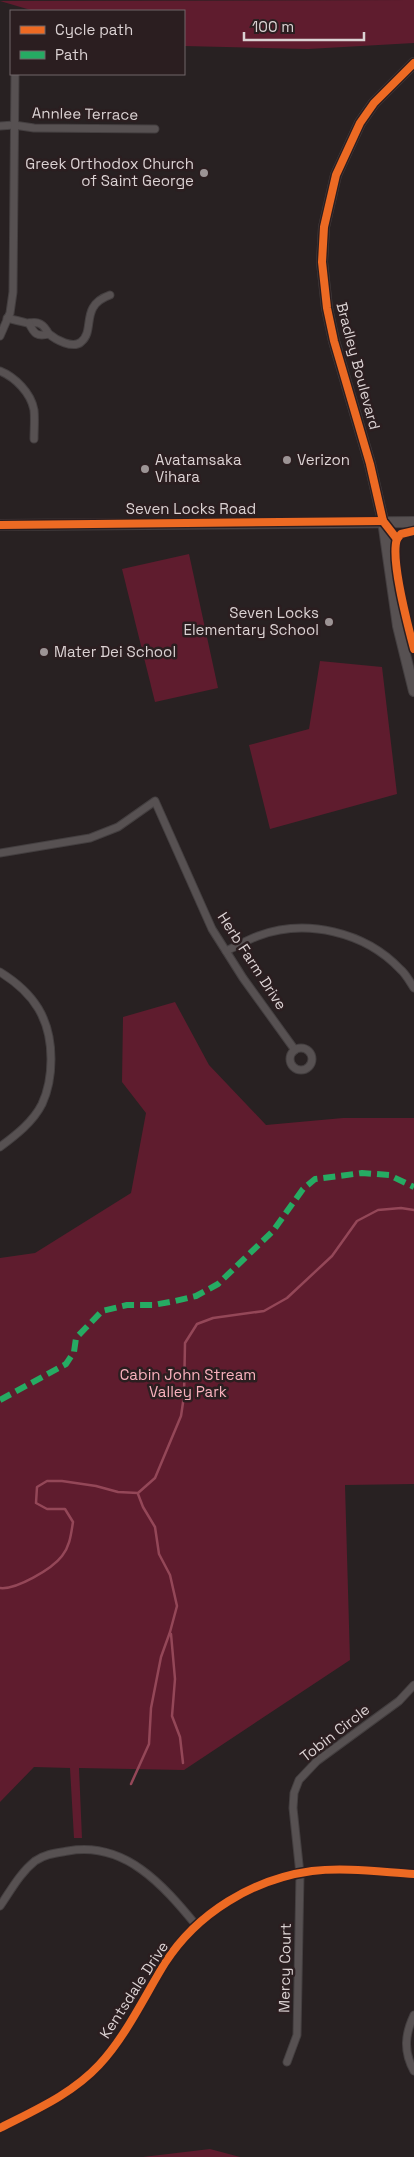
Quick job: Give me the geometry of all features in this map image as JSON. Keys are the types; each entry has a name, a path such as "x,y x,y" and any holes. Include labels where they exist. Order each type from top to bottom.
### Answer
{"main road":[{"name":"Bradley Boulevard","path":"414,63 374,103 360,123 336,175 324,227 322,262 327,308 334,341 370,464 382,521 398,626 414,691"},
{"name":"Seven Locks Road","path":"0,525 414,522"}],"street":[{"path":"0,336 7,318 13,292 15,75"},
{"name":"Annlee Terrace","path":"0,126 155,129"},
{"path":"7,318 41,324 50,334 68,344 79,344 86,335 93,306 101,298 110,296"},
{"path":"28,323 36,334 40,336 50,334"},
{"path":"0,371 16,380 29,397 34,410 34,439"},
{"name":"Herb Farm Drive","path":"0,853 90,838 118,827 155,800 212,929 243,978 295,1050"},
{"path":"226,952 258,936 290,929 318,928 346,935 380,952 401,969 414,988"},
{"path":"0,972 16,982 39,1009 48,1028 51,1042 51,1078 42,1104 23,1129 0,1147"},
{"name":"Tobin Circle","path":"300,1874 293,1808 294,1793 299,1780 317,1761 399,1701 414,1685"},
{"path":"0,1906 21,1874 36,1861 50,1854 78,1849 93,1850 121,1856 140,1867 179,1904 196,1925"},
{"name":"Kentsdale Drive","path":"0,2128 64,2094 99,2065 117,2042 166,1961 196,1925 224,1904 250,1889 272,1880 300,1874 335,1870 414,1874"},
{"name":"Mercy Court","path":"288,2062 297,2034 300,1874"},
{"path":"414,2015 407,2029 406,2049 409,2062 414,2070"}],"green space":[{"path":"414,0 414,43 308,49 185,46 185,10 31,10 0,1"},
{"path":"189,554 218,688 155,702 122,569"},
{"path":"320,661 382,667 397,794 270,829 249,745 309,729"},
{"name":"Cabin John Stream Valley Park","path":"175,1002 209,1065 266,1125 343,1118 414,1118 414,1484 345,1485 350,1660 184,1770 79,1768 82,1838 74,1838 70,1768 34,1767 0,1802 0,1258 35,1253 131,1193 146,1113 122,1082 123,1017"},
{"path":"210,2149 240,2157 143,2157"}],"waterway":[{"path":"0,1588 15,1586 33,1578 57,1561 65,1552 68,1544 73,1522 65,1509 47,1509 36,1503 37,1487 47,1481 62,1481 96,1486 118,1492 138,1493 155,1478 181,1416 184,1396 185,1343 197,1324 213,1318 264,1311 287,1298 332,1256 357,1221 378,1210 401,1208 414,1210"},
{"path":"131,1784 149,1744 151,1708 161,1657 177,1606 170,1575 159,1554 155,1527 143,1507 138,1494"},
{"path":"171,1634 175,1679 172,1716 180,1737 183,1763"}],"marked path":[{"path":"0,1400 66,1364 74,1352 76,1338 102,1311 127,1305 153,1305 175,1301 196,1296 218,1284 273,1231 303,1189 315,1179 362,1173 389,1175 414,1187"}],"cycle path":[{"path":"414,63 374,103 360,123 336,175 324,227 322,262 327,308 334,341 370,464 383,521 397,539 401,534 414,531"},
{"path":"0,525 383,521"},
{"path":"397,539 395,549 398,577 414,649"},
{"path":"0,2128 65,2093 99,2065 118,2042 165,1963 178,1945 210,1914 228,1901 248,1890 269,1882 290,1875 312,1871 350,1870 414,1874"}],"place":[{"name":"Greek Orthodox Church of Saint George","path":"204,173"},
{"name":"Verizon","path":"287,460"},
{"name":"Avatamsaka Vihara","path":"145,469"},
{"name":"Seven Locks Elementary School","path":"329,622"},
{"name":"Mater Dei School","path":"44,652"}]}
